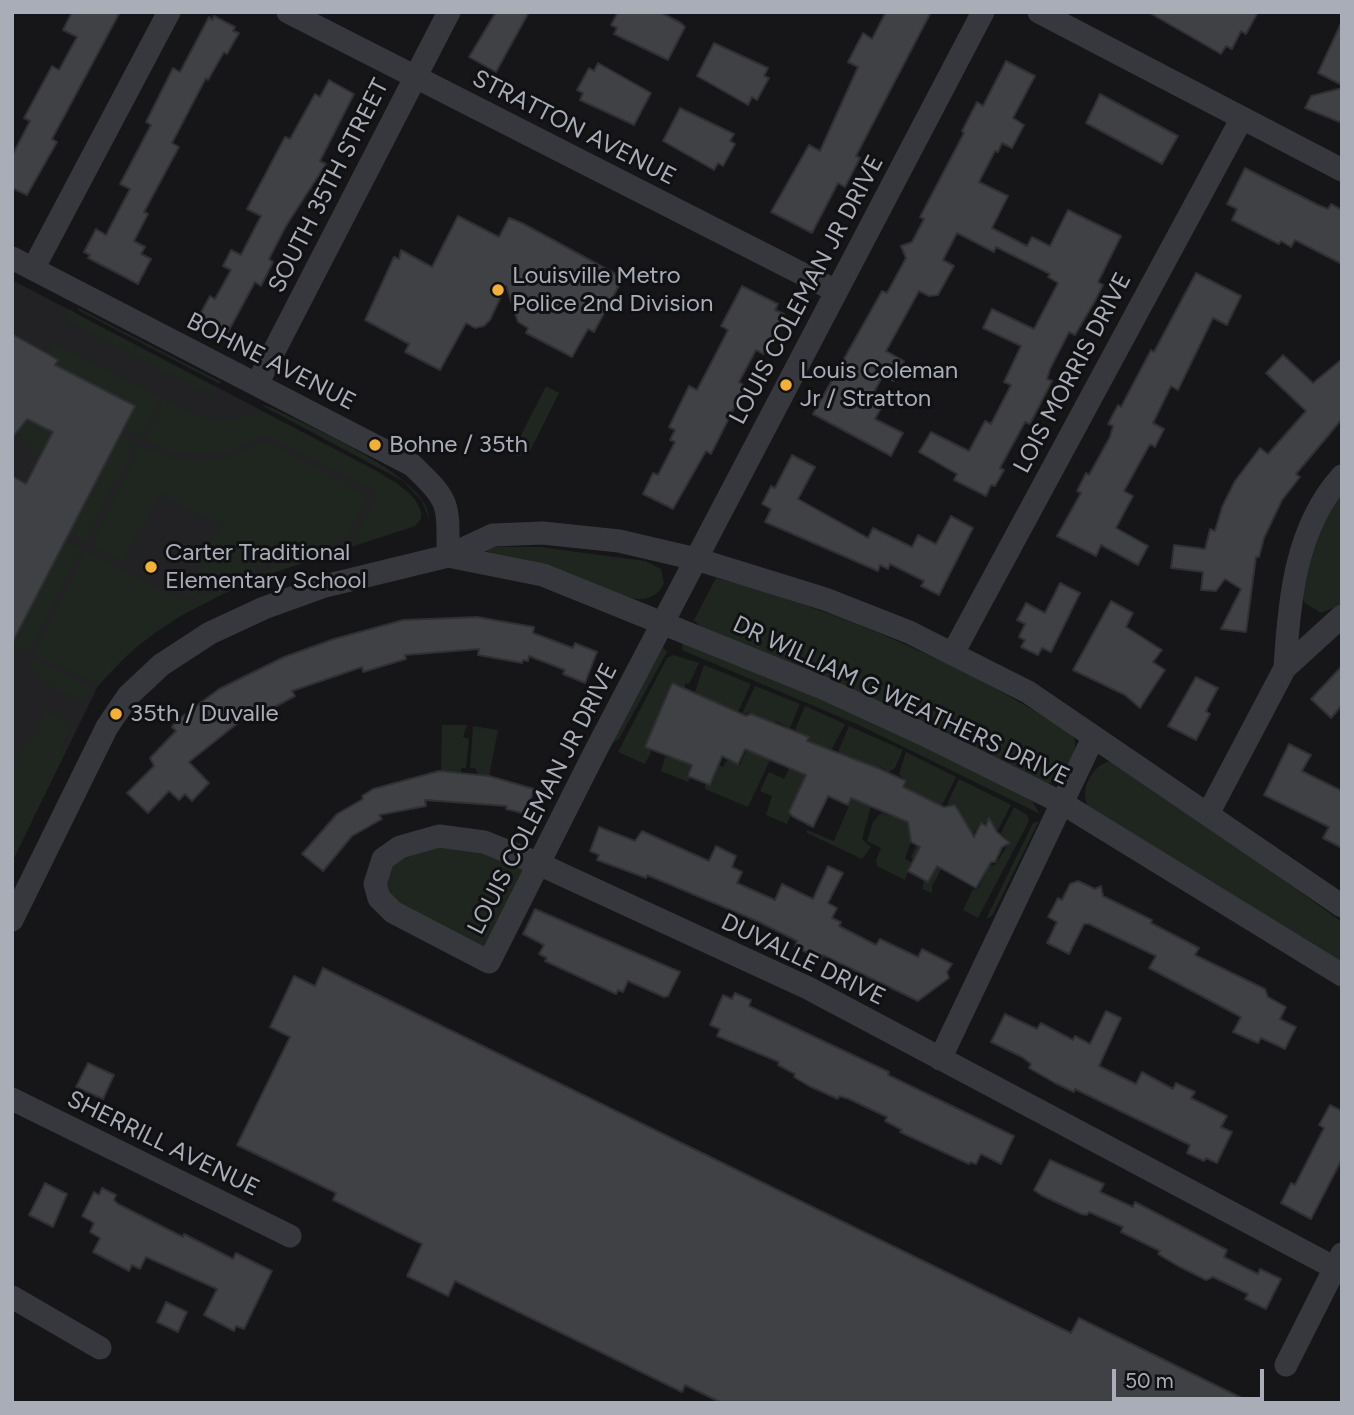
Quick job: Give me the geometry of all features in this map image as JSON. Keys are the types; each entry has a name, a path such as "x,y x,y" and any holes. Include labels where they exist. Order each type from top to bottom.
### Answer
{"street":[{"path":"33,269 169,12"},
{"name":"STRATTON AVENUE","path":"288,12 836,291"},
{"name":"SOUTH 35TH STREET","path":"257,384 449,12"},
{"name":"LOUIS COLEMAN JR DRIVE","path":"489,962 696,558 983,12"},
{"path":"1039,12 1342,170"},
{"name":"LOIS MORRIS DRIVE","path":"953,653 1242,118"},
{"name":"BOHNE AVENUE","path":"12,258 412,465 439,491 447,505 448,556"},
{"path":"1285,668 1293,579 1317,513 1342,476"},
{"name":"DR WILLIAM G WEATHERS DRIVE","path":"12,920 107,727 128,696 168,660 210,634 264,608 325,586 448,556 493,535 543,533 619,541 696,558 825,599 909,632 1028,692 1342,906"},
{"name":"DR WILLIAM G WEATHERS DRIVE","path":"448,556 543,575 823,688 1062,803 1342,975"},
{"path":"1208,814 1285,668 1342,616"},
{"path":"940,1059 1093,738"},
{"name":"DUVALLE DRIVE","path":"489,962 393,912 379,898 375,884 383,859 409,844 439,836 484,842 539,864 808,988 940,1059 1338,1261"},
{"name":"SHERRILL AVENUE","path":"12,1099 290,1236"},
{"path":"1286,1365 1338,1261"},
{"path":"12,1297 100,1348"}],"shaded area":[{"name":"Carter Traditional Elementary School","path":"12,280 379,472 414,498 422,513 415,526 276,572 225,593 167,623 135,647 98,686 12,862"},
{"path":"69,309 217,388 214,392 194,386 64,319"},
{"path":"78,310 221,382 220,384"},
{"path":"53,342 161,398 140,438 123,430 135,406 55,365 57,360 47,355"},
{"path":"546,386 559,393 530,451 517,456 512,453"},
{"path":"164,399 211,419 233,419 260,410 395,482 417,502 421,519 415,526 286,568 203,603 165,626 130,653 98,686 33,654 86,552 180,600 191,601 287,561 354,539 377,492 267,435 240,448 201,455 178,452 144,441"},
{"path":"261,405 337,440 390,470 411,487 425,503 429,519 422,501 403,481"},
{"path":"27,419 53,432 38,461 17,431"},
{"path":"120,436 136,444 85,542 69,534"},
{"path":"265,441 368,495 349,537 293,553 192,595 184,595 220,526 160,493 123,562 91,545 140,446 171,457 203,460 235,455"},
{"path":"1342,491 1342,604 1321,613 1305,603 1303,577 1313,546"},
{"path":"66,541 81,549 29,652 12,644 12,634 16,636"},
{"path":"540,547 645,561 661,569 664,583 658,592 650,597 631,598 488,552 486,549"},
{"path":"716,578 763,591 855,623 987,684 1072,733 1075,746 1069,766 1055,782 1044,784 700,626 694,620"},
{"path":"683,641 864,717 952,759 1032,801 1040,814 861,726 682,650"},
{"path":"663,647 667,652 619,739 612,743"},
{"path":"673,655 699,663 689,684 686,683 684,688 671,682 645,747 652,750 645,764 618,752 667,658"},
{"path":"31,658 93,691 86,698 61,692 33,670 28,663"},
{"path":"704,665 751,684 738,712 719,704 712,755 722,759 721,762 696,754 687,776 690,778 688,782 661,771 665,757 673,758 683,736 693,735 708,698 695,692"},
{"path":"755,686 800,704 790,728 775,721 761,756 770,760 748,807 705,789 705,784 711,786 719,765 723,767 727,760 740,765 759,720 751,713 742,714"},
{"path":"805,706 845,724 832,749 816,748 801,785 810,789 800,794 787,824 766,815 772,796 760,791 769,772 784,779 789,769 795,771 810,737 795,730"},
{"path":"46,711 63,718 70,728 61,748 66,750 12,862 12,768"},
{"path":"442,725 467,725 463,737 469,739 466,768 461,768 461,773 441,773"},
{"path":"473,726 498,730 489,777 478,774 475,768 470,768"},
{"path":"849,726 903,750 895,768 889,772 880,767 862,803 871,807 862,839 871,847 862,859 807,833 807,830 834,841 867,763 849,756 846,761 840,759 842,754 838,752"},
{"path":"906,752 956,777 942,805 926,797 908,830 912,838 905,859 911,862 905,880 877,866 876,860 881,848 867,841 873,822 881,813 891,816 907,782 899,774"},
{"path":"1111,761 1129,769 1342,922 1342,965 1090,809 1085,795 1088,780 1104,763"},
{"path":"959,779 1011,805 998,830 991,824 980,823 952,868 944,864 932,886 932,893 922,889 924,881 929,883 938,863 918,851 913,859 911,857 916,846 937,856 958,813 957,806 947,804"},
{"path":"1014,807 1027,815 1029,821 978,918 963,910 973,889 977,890 987,871 986,866 995,865 1008,845 1008,840 1001,833"},
{"path":"1039,821 992,916 986,919 1033,823"},
{"path":"437,846 466,847 524,870 495,934 484,947 390,898 387,875 391,867 405,856"}],"building":[{"path":"72,12 120,12 52,139 57,142 27,195 12,188 12,156 30,121 24,118 52,66 59,70 77,37 63,30"},
{"path":"496,12 529,12 496,72 469,57"},
{"path":"618,12 660,12 681,23 685,27 668,60 614,34 617,28 611,25"},
{"path":"886,12 931,12 856,156 860,158 845,187 838,183 812,233 771,212 809,145 820,151 858,67 848,62 863,33 872,39"},
{"path":"1148,12 1258,12 1246,34 1241,31 1232,49 1226,46 1221,54"},
{"path":"214,16 235,27 233,31 239,33 208,80 206,78 172,143 179,147 144,212 148,214 134,241 145,247 141,254 151,259 138,284 88,258 90,255 84,252 96,229 106,235 130,189 120,184 151,125 146,122 173,68 180,72 209,17 212,20"},
{"path":"1342,21 1342,85 1318,73"},
{"path":"714,43 768,68 764,76 769,78 757,100 752,97 748,105 697,76"},
{"path":"1006,61 1035,76 1013,118 1024,125 1012,148 1002,143 979,182 1008,196 992,228 1027,246 1032,237 1050,246 1068,210 1121,236 1098,282 1103,285 1095,301 1075,335 1069,332 1050,369 1047,379 1052,381 1030,424 1025,422 1000,468 1004,470 995,486 991,485 986,496 954,480 957,474 919,452 931,432 969,451 985,421 991,424 1011,385 1004,382 1021,346 983,328 992,309 1034,329 1058,283 1048,277 1050,274 996,247 994,252 957,233 943,260 954,266 938,295 929,296 919,291 886,351 904,361 894,381 883,375 869,402 881,408 875,419 903,433 891,456 813,414 882,291 887,293 906,258 901,246 912,242 924,219 920,217 964,133 962,131 977,102 983,106"},
{"path":"598,63 651,93 634,125 580,100 583,93 577,90 589,68 594,71"},
{"path":"329,80 354,94 320,161 326,164 286,226 269,259 273,262 261,286 255,282 228,332 222,329 221,332 199,316 210,296 215,299 231,270 223,266 231,250 241,255 261,216 247,209 285,137 290,139 315,94 320,97"},
{"path":"1342,88 1342,123 1305,108 1311,96"},
{"path":"1100,94 1178,136 1162,164 1086,123"},
{"path":"680,108 734,134 730,141 735,144 723,166 718,163 714,170 663,141"},
{"path":"1245,168 1318,205 1328,209 1331,204 1342,210 1342,264 1295,240 1291,247 1281,241 1279,244 1232,220 1237,209 1227,204"},
{"name":"Louisville Metro Police 2nd Division","path":"458,216 499,237 509,218 623,278 594,332 588,329 572,357 526,333 528,328 518,322 506,286 490,320 484,326 475,328 466,323 440,370 405,352 409,344 365,320 394,257 399,259 401,250 432,267"},
{"path":"1196,273 1241,296 1227,325 1213,318 1178,390 1171,386 1153,423 1164,429 1155,447 1150,444 1124,491 1133,496 1116,528 1148,546 1138,565 1101,545 1096,556 1057,536 1081,493 1077,491 1086,473 1089,475 1110,437 1113,426 1108,424 1118,405 1121,407 1151,350 1154,352"},
{"path":"742,286 778,304 775,310 784,314 763,354 756,350 739,382 745,386 711,454 706,451 673,509 643,494 653,473 658,475 675,442 670,440 675,430 669,427 689,386 697,390 723,340 728,330 721,326"},
{"path":"12,334 58,360 55,365 135,406 12,643 12,476 26,484 53,432 27,419 12,438"},
{"path":"1283,355 1313,383 1342,359 1342,419 1296,474 1300,477 1282,500 1264,538 1259,557 1256,557 1246,632 1221,629 1241,589 1225,579 1216,591 1201,590 1203,572 1171,568 1174,545 1205,549 1210,529 1215,531 1222,507 1235,481 1260,448 1268,454 1306,411 1266,373"},
{"path":"792,455 815,467 798,499 868,538 873,528 912,547 918,535 936,544 951,516 973,528 939,595 921,586 924,581 890,564 888,569 880,565 878,571 765,522 771,509 762,504 771,486 775,488"},
{"path":"1060,583 1080,593 1051,652 1042,648 1038,655 1021,647 1025,640 1019,637 1025,624 1017,620 1026,603 1045,613"},
{"path":"1111,601 1133,613 1126,627 1162,650 1153,662 1165,670 1140,708 1125,695 1073,670"},
{"path":"477,617 534,627 533,633 573,648 575,643 597,652 585,683 563,674 565,670 529,656 528,661 523,660 522,663 478,655 479,649 405,655 406,659 363,672 362,667 292,691 295,696 256,717 253,711 189,762 209,783 192,801 185,794 179,800 169,791 148,813 127,793 154,766 150,758 176,731 172,727 175,722 219,689 284,657 334,639 403,620"},
{"path":"1342,666 1342,705 1331,718 1311,699"},
{"path":"1196,677 1218,688 1206,711 1210,714 1196,740 1168,726"},
{"path":"672,683 746,716 751,714 809,737 807,741 880,769 906,781 903,787 944,807 955,805 974,837 981,823 986,826 989,818 997,832 1010,843 1002,847 995,862 991,862 976,888 937,866 928,882 908,871 920,847 911,842 908,822 851,798 848,805 828,796 813,827 792,816 789,812 806,775 745,749 738,764 722,756 710,785 688,776 692,765 645,747"},
{"path":"1289,744 1311,755 1302,771 1342,791 1342,848 1323,838 1329,827 1264,795"},
{"path":"439,771 489,776 534,789 526,814 506,809 507,806 425,800 426,806 379,815 382,819 352,836 323,871 302,854 337,814 363,799 362,796 373,789"},
{"path":"599,827 635,841 642,831 709,861 716,846 736,856 732,867 742,872 737,883 775,900 782,884 813,899 828,866 843,873 828,903 837,908 832,918 841,922 839,926 876,945 880,939 918,957 922,949 952,964 947,972 949,978 918,1001 823,955 821,959 795,947 797,941 757,921 647,875 646,878 597,860 599,855 590,851"},
{"path":"1078,881 1095,889 1101,886 1103,896 1152,920 1151,923 1199,948 1195,955 1265,989 1268,997 1286,1007 1280,1019 1296,1027 1285,1049 1261,1038 1258,1043 1233,1032 1241,1017 1149,968 1156,956 1089,924 1084,924 1069,954 1047,943 1057,922 1048,917 1058,898 1062,900 1070,884"},
{"path":"535,909 680,972 668,996 664,997 628,981 623,992 618,990 616,994 545,961 547,958 539,954 544,945 523,934"},
{"path":"323,968 1071,1333 1079,1318 1252,1403 722,1403 685,1385 682,1392 455,1281 448,1296 407,1276 422,1244 333,1200 336,1193 237,1145 290,1037 270,1027 294,976 315,986"},
{"path":"735,993 751,1000 749,1006 889,1072 888,1075 1014,1136 1001,1164 981,1154 976,1164 969,1164 900,1132 902,1130 885,1121 887,1117 849,1099 839,1096 838,1099 809,1086 778,1065 779,1062 717,1036 720,1029 710,1025 723,995 732,999"},
{"path":"1106,1011 1121,1018 1099,1066 1136,1084 1142,1072 1173,1089 1176,1083 1195,1092 1191,1098 1227,1116 1221,1127 1232,1132 1217,1163 1206,1158 1204,1161 1187,1153 1190,1145 1075,1089 1074,1092 1055,1083 1029,1068 1031,1064 1022,1057 991,1042 1005,1014 1037,1029 1041,1023 1073,1040 1075,1036 1090,1044"},
{"path":"88,1063 114,1075 103,1099 76,1087"},
{"path":"1330,1105 1342,1111 1342,1159 1311,1219 1281,1203 1291,1183 1295,1185 1324,1128 1319,1125"},
{"path":"1050,1160 1104,1184 1100,1192 1133,1207 1135,1202 1227,1250 1224,1257 1258,1274 1260,1269 1281,1279 1266,1309 1245,1299 1248,1294 1213,1277 1206,1280 1178,1266 1158,1254 1160,1251 1121,1232 1123,1227 1089,1212 1087,1215 1081,1214 1041,1195 1034,1190"},
{"path":"45,1183 67,1194 53,1227 29,1215"},
{"path":"102,1188 116,1195 114,1200 118,1204 183,1237 184,1234 233,1259 236,1253 272,1271 244,1329 236,1326 234,1331 204,1315 217,1289 146,1257 140,1269 132,1265 129,1271 93,1252 100,1238 90,1232 94,1223 82,1216 94,1192 99,1195"},
{"path":"166,1302 187,1312 178,1332 157,1322"}],"place":[{"name":"Louisville Metro Police 2nd Division","path":"498,290"},
{"name":"Louis Coleman Jr / Stratton","path":"786,385"},
{"name":"Bohne / 35th","path":"375,445"},
{"name":"Carter Traditional Elementary School","path":"151,567"},
{"name":"35th / Duvalle","path":"116,714"}]}
